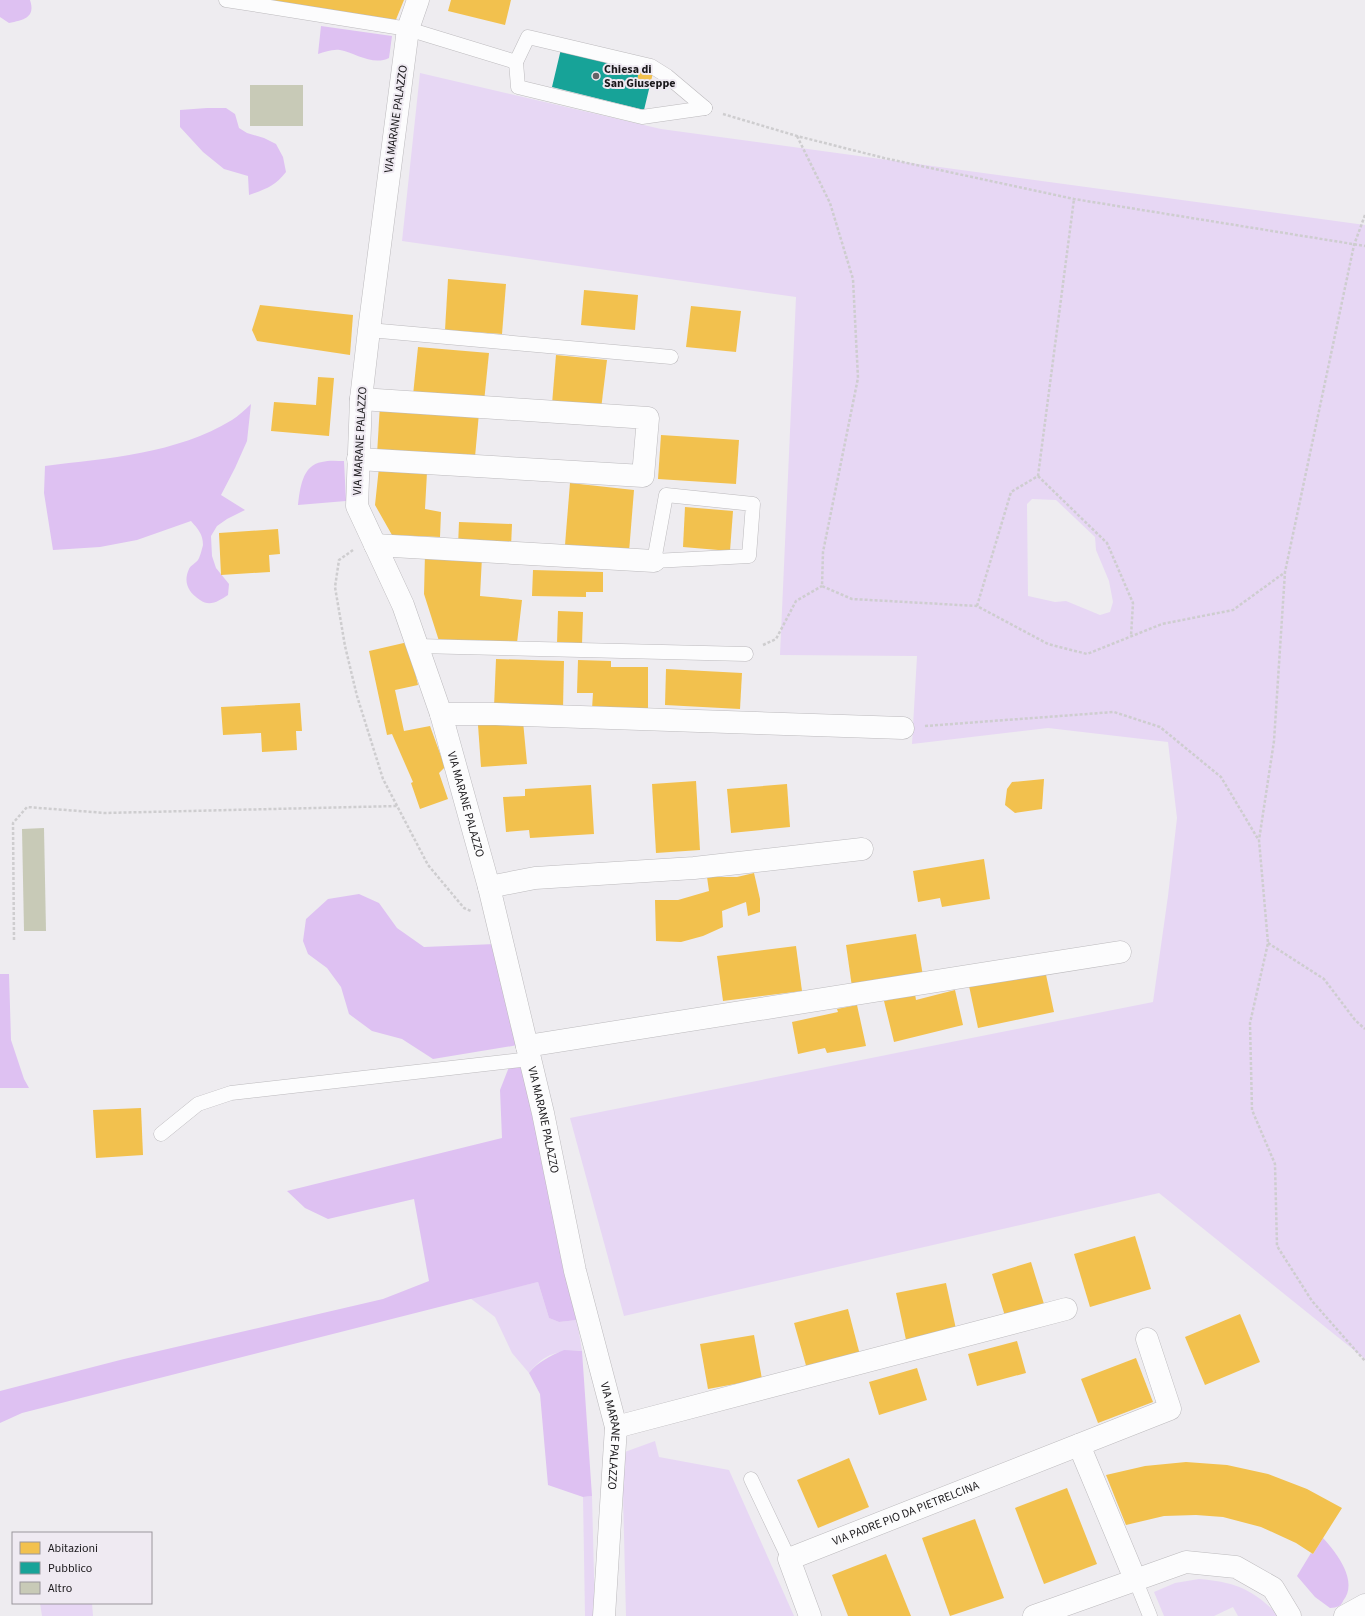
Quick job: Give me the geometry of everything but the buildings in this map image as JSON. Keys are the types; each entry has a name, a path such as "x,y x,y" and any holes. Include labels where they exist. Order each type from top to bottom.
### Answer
{"street":[{"name":"VIA MARANE PALAZZO","path":"418,0 408,29 368,330 361,398 357,506 403,605 441,714 489,887 543,1113 574,1271 616,1427 604,1616"},
{"path":"358,459 643,476 648,418 361,398"},
{"path":"375,545 654,561"},
{"path":"441,714 496,714 902,728"},
{"path":"489,887 535,878 694,868 862,849"},
{"path":"528,1052 1120,952"},
{"path":"616,1427 1066,1309"},
{"name":"VIA PADRE PIO DA PIETRELCINA","path":"790,1560 1170,1409 1147,1339"},
{"path":"1079,1445 1135,1579"},
{"path":"790,1560 810,1616"},
{"path":"1034,1616 1186,1562 1236,1567 1273,1588 1290,1616"},
{"path":"1345,1616 1365,1605"}],"lane":[{"path":"226,0 408,29 516,62"},
{"path":"528,37 651,66 667,76 705,108 642,117 518,87 516,62 528,37"},
{"path":"368,330 671,357"},
{"path":"666,495 753,504 749,556 654,561 666,495"},
{"path":"417,646 746,654"},
{"path":"161,1134 198,1104 231,1094 528,1052"},
{"path":"751,1479 790,1560"},
{"path":"1135,1579 1150,1616"}],"path":[{"path":"705,108 797,136 884,158 1074,199 1365,246"},
{"path":"797,136 830,203 853,279 858,378 823,552 822,586"},
{"path":"1038,476 1074,199"},
{"path":"1365,215 1354,245 1285,572 1274,741 1259,840 1268,943 1250,1023 1252,1110 1275,1164 1277,1246 1312,1301 1365,1361"},
{"path":"977,606 1011,492 1038,476"},
{"path":"1038,476 1107,543 1133,603 1131,637"},
{"path":"375,545 356,548 339,560 335,587 345,646 357,696 383,779 428,865 464,908 496,918"},
{"path":"822,586 852,600 977,606 1048,644 1087,654 1162,624 1233,610 1285,572"},
{"path":"746,654 776,639 796,601 822,586"},
{"path":"902,728 1114,712 1160,727 1221,777 1259,840"},
{"path":"14,940 13,823 27,807 105,813 398,806"},
{"path":"1268,943 1324,979 1355,1020 1365,1029"}],"shaded area":[{"path":"0,0 30,0 30,14 19,21 9,23 0,17"},
{"path":"321,26 392,36 389,58 377,61 370,60 340,50 318,54"},
{"path":"420,73 661,129 1365,225 1365,1359 1159,1193 624,1316 570,1118 1153,1002 1177,818 1168,742 1048,728 912,744 917,656 780,655 796,297 402,241","holes":["1032,499 1056,500 1095,537 1096,550 1109,581 1113,602 1110,612 1100,615 1066,601 1055,602 1028,596 1027,504"]},
{"path":"226,108 235,114 239,128 247,133 264,138 276,144 283,157 286,172 282,177 270,186 249,195 248,176 224,169 203,152 180,127 180,110"},
{"path":"251,404 247,441 221,495 245,510 217,526 211,536 212,556 216,568 229,584 228,595 218,601 207,603 192,594 188,586 186,578 187,574 191,566 198,560 203,545 198,529 191,521 137,540 100,547 53,550 44,493 45,466 117,457 165,447 188,440 232,420"},
{"path":"325,461 344,461 346,501 298,505 301,485 310,468 315,464"},
{"path":"359,894 379,903 397,928 424,947 495,944 518,1045 433,1059 402,1039 372,1031 349,1014 341,987 327,968 308,954 303,941 306,919 328,899"},
{"path":"0,974 9,974 11,1040 24,1079 29,1088 0,1088"},
{"path":"526,1066 577,1320 559,1322 549,1318 538,1282 22,1413 0,1423 0,1391 124,1359 383,1299 429,1281 414,1199 328,1219 305,1208 287,1191 502,1138 500,1090 509,1067"},
{"path":"538,1282 549,1318 559,1322 577,1320 582,1351 566,1351 552,1354 540,1361 529,1373 512,1353 495,1317 470,1298"},
{"path":"564,1350 582,1351 592,1496 583,1497 548,1485 540,1394 529,1373 545,1360"},
{"path":"655,1441 659,1457 729,1470 794,1616 626,1616 622,1453"},
{"path":"592,1496 595,1616 585,1616 583,1497"},
{"path":"1323,1538 1340,1560 1349,1585 1342,1603 1339,1606 1332,1608 1315,1597 1297,1576 1311,1553 1313,1554"},
{"path":"1199,1579 1223,1582 1243,1588 1261,1599 1279,1616 1238,1616 1233,1607 1214,1616 1164,1616 1154,1592 1175,1583"},
{"path":"40,1604 92,1604 93,1616 42,1616"}],"place":[{"name":"Chiesa di San Giuseppe","path":"596,76"}]}
